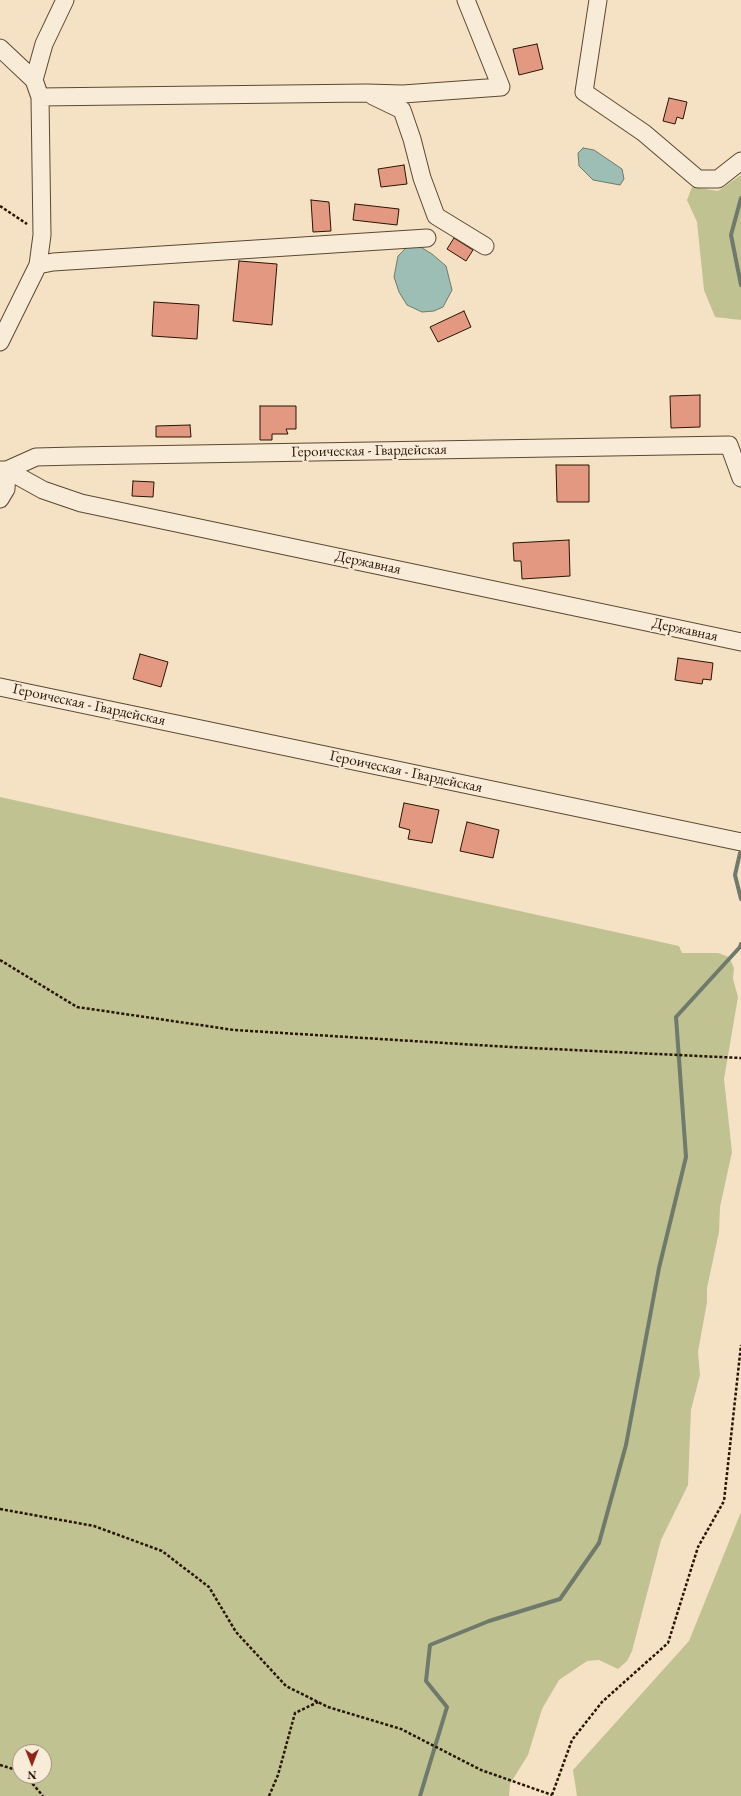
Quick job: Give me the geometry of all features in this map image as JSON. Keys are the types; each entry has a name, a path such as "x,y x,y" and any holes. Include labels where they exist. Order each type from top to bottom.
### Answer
{"street":[{"path":"34,80 44,44 65,0"},
{"path":"40,97 366,93 403,94 501,87 466,0"},
{"path":"598,0 584,92 644,133 698,179 718,179 741,161"},
{"path":"0,48 34,80 40,97 42,235 38,265 0,342"},
{"path":"366,93 402,110 412,139 422,178 436,216 485,246"},
{"path":"38,265 53,262 428,238"},
{"name":"Героическая - Гвардейская","path":"4,470 36,457 52,456 729,445 741,478"},
{"path":"0,499 6,489 4,470"},
{"name":"Державная","path":"4,470 43,490 81,503 741,642"},
{"name":"Героическая - Гвардейская","path":"0,687 741,842"}],"path":[{"path":"0,206 42,235"},
{"path":"0,960 77,1007 234,1030 510,1047 741,1058"},
{"path":"0,1509 94,1526 162,1551 209,1588 236,1632 286,1686 328,1707 401,1729 481,1770 553,1795 572,1740 602,1702 668,1643 698,1547 724,1501 741,1345"},
{"path":"269,1796 278,1775 295,1713 318,1702"},
{"path":"0,1765 12,1769"},
{"path":"33,1784 43,1796"}],"green space":[{"path":"741,175 741,320 715,317 704,290 697,222 687,200 692,187 718,191"},
{"path":"0,797 679,946 682,953 718,953 729,957 734,968 733,979 738,997 724,1079 732,1152 720,1207 719,1232 707,1288 707,1302 698,1352 700,1375 691,1410 688,1485 661,1540 632,1651 627,1661 618,1669 599,1660 587,1661 559,1680 542,1709 528,1755 510,1784 509,1796 0,1796"},
{"path":"741,1512 741,1796 577,1796 573,1770 689,1641"}],"water":[{"path":"583,148 594,150 622,169 624,179 620,185 593,180 579,166 578,153"},
{"path":"419,246 432,254 446,266 452,290 443,307 434,311 422,312 407,305 399,292 394,277 398,256 406,248"}],"building":[{"path":"537,44 543,69 519,75 513,49"},
{"path":"669,98 687,102 683,119 677,117 675,124 663,121"},
{"path":"404,165 407,184 381,187 378,169"},
{"path":"311,200 329,202 331,231 313,232"},
{"path":"355,204 399,209 397,225 353,220"},
{"path":"454,238 473,250 466,261 447,249"},
{"path":"239,261 277,264 272,325 233,321"},
{"path":"154,302 199,305 197,339 152,336"},
{"path":"464,311 471,327 438,342 430,327"},
{"path":"700,395 700,427 671,428 670,396"},
{"path":"260,406 296,406 296,429 286,429 288,434 272,434 272,440 260,440"},
{"path":"190,425 191,437 156,437 156,426"},
{"path":"556,465 589,465 589,502 557,502"},
{"path":"133,481 154,482 153,497 132,496"},
{"path":"569,540 570,576 522,579 521,561 514,561 513,543"},
{"path":"140,654 168,662 161,687 133,679"},
{"path":"678,658 713,663 711,680 703,679 702,684 675,680"},
{"path":"404,803 439,810 432,843 408,839 410,830 399,827"},
{"path":"467,822 499,830 493,858 460,851"}],"waterway":[{"path":"741,198 731,235 741,285"},
{"path":"740,853 735,875 741,899"},
{"path":"420,1796 447,1707 426,1681 430,1645 489,1621 560,1599 599,1543 626,1445 659,1268 686,1157 676,1017 740,947 741,944"}]}
